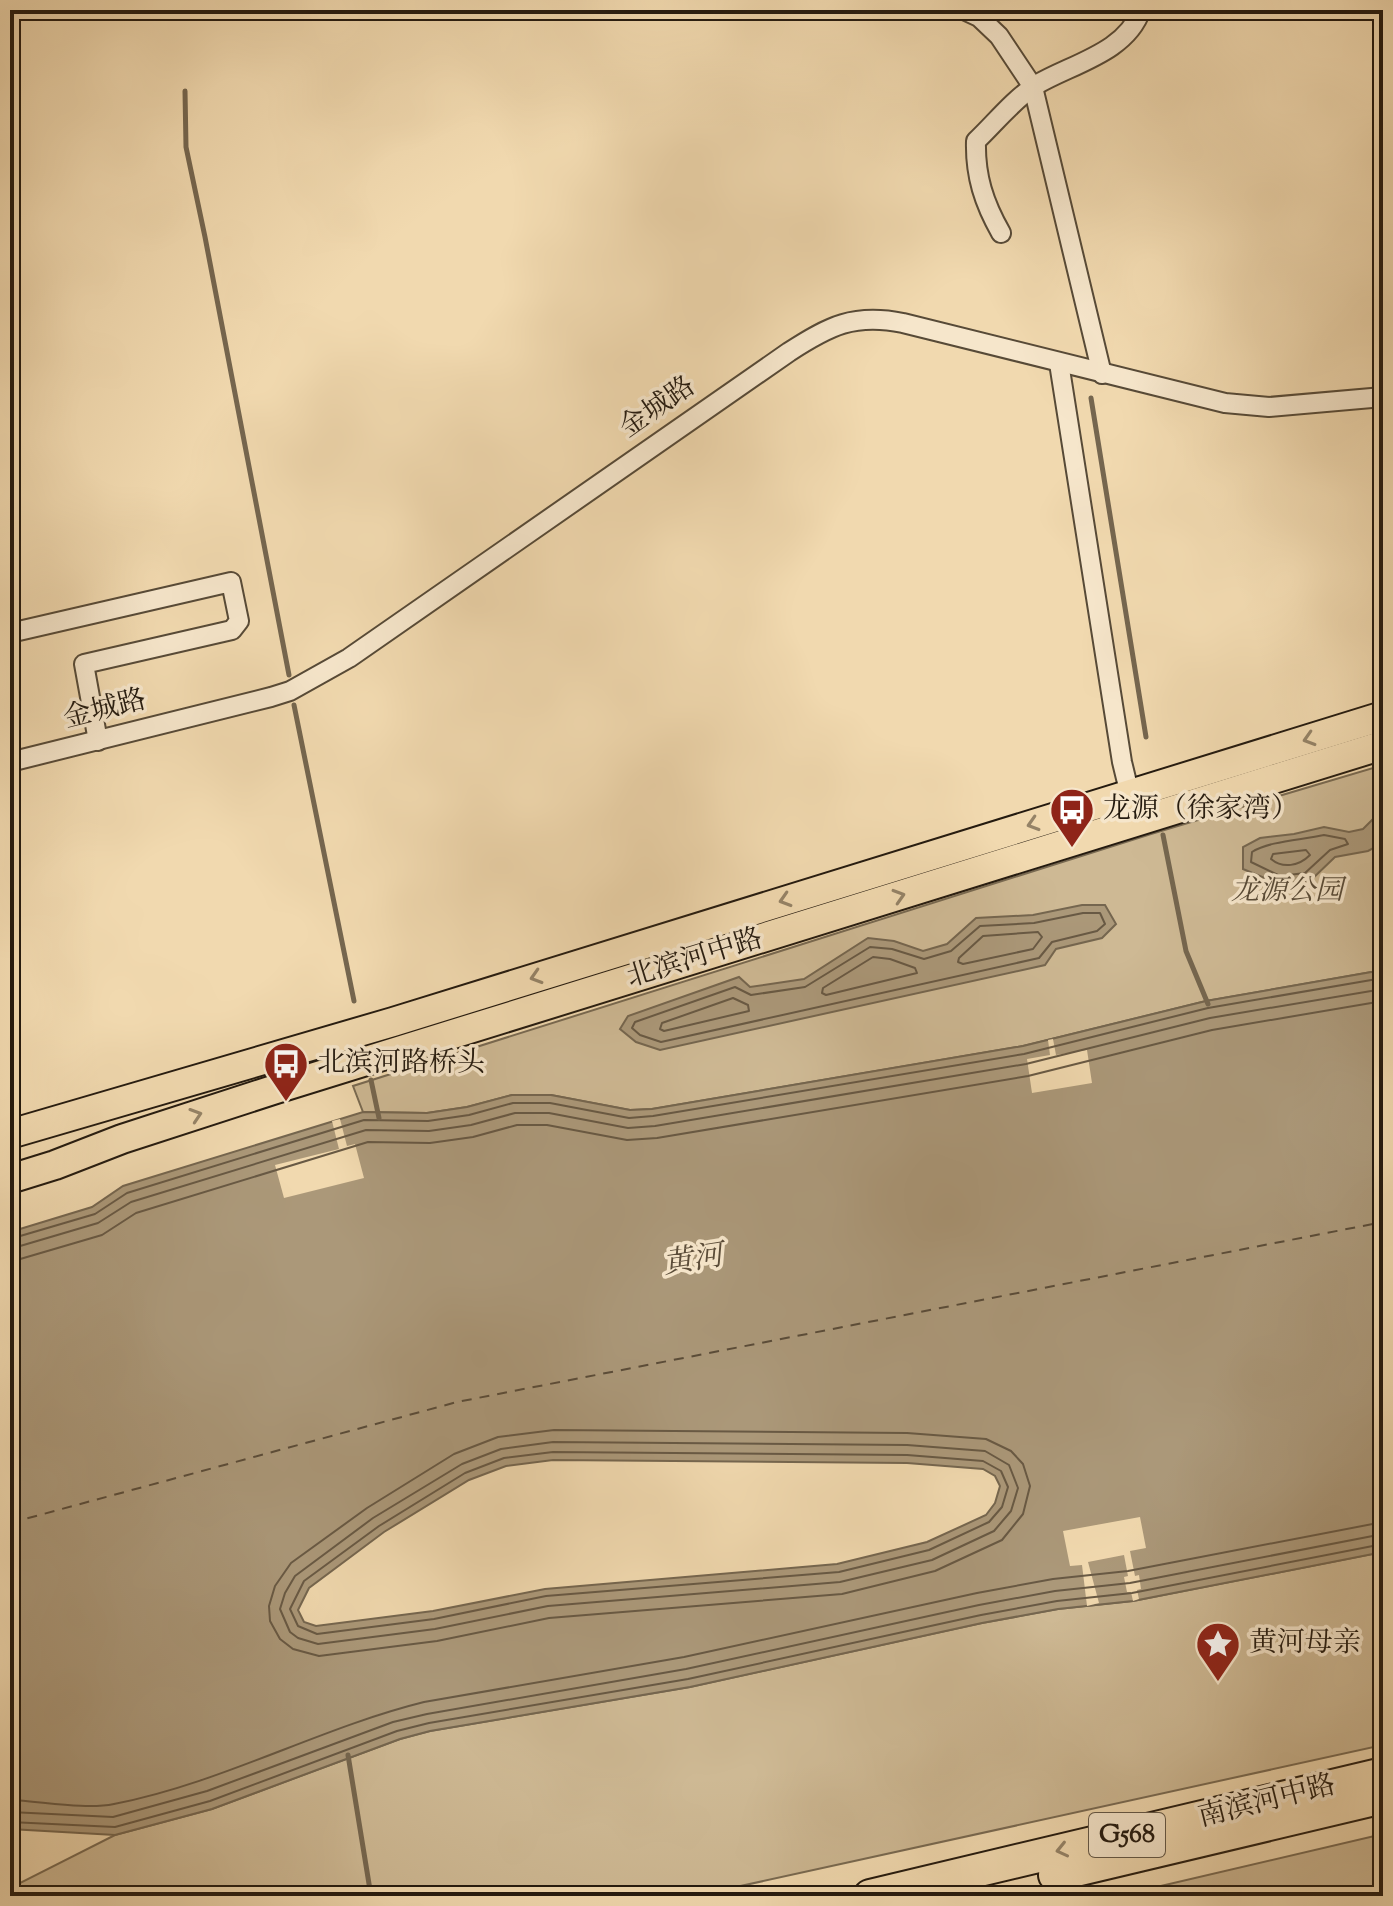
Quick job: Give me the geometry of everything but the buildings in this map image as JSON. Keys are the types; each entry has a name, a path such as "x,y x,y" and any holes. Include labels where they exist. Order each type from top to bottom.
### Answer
{"highway":[{"name":"南滨河中路","path":"870,1896 1383,1774"},
{"name":"南滨河中路","path":"968,1895 1383,1797"}],"main road":[{"name":"北滨河中路","path":"10,1134 393,1022 1383,716"},
{"name":"北滨河中路","path":"10,1179 122,1139 1383,745"},
{"path":"10,1164 51,1152 122,1139"}],"street":[{"path":"964,10 979,17 999,36 1033,87 1102,374"},
{"path":"1001,233 991,215 975,169 976,141 1033,87 1106,50 1124,37 1141,10"},
{"name":"金城路","path":"10,762 271,697 310,680 349,658 776,361 827,329 850,320 885,320 1165,390 1250,406 1287,407 1383,397"},
{"path":"1059,363 1122,762 1130,795"},
{"path":"10,633 231,582 239,621 232,630 84,664 98,741"}],"green space":[{"name":"龙源公园","path":"1383,765 1383,970 1206,1001 1023,1046 652,1109 630,1110 551,1095 512,1095 467,1107 427,1113 363,1112 353,1086 1151,834"},
{"path":"1383,1552 1383,1745 695,1896 10,1896 10,1888 115,1835 212,1809 400,1739 430,1731 690,1687 982,1623 1058,1609 1133,1601"},
{"path":"1383,1834 1383,1896 1118,1896"}],"water":[{"path":"1383,795 1383,843 1368,851 1335,857 1310,881 1279,884 1243,869 1243,847 1260,838 1324,827 1349,832 1363,829 1377,815"},
{"path":"1082,905 1105,905 1116,924 1102,938 1056,949 1045,965 660,1050 636,1042 620,1029 628,1016 739,977 750,987 804,979 868,938 894,941 923,951 947,944 976,918 1033,915"},
{"name":"黄河","path":"1383,970 1383,1552 1133,1601 1058,1609 982,1623 690,1687 430,1731 400,1739 212,1809 115,1835 10,1829 10,1232 92,1207 123,1186 363,1112 427,1113 467,1107 512,1095 551,1095 630,1110 652,1109 1023,1046 1206,1001","holes":["553,1460 907,1463 983,1469 995,1476 1000,1486 995,1503 986,1515 927,1542 837,1564 545,1589 433,1611 316,1626 304,1622 298,1610 309,1588 384,1532 469,1480 506,1466"]}],"pier":[{"path":"1053,1039 1056,1055 1087,1050 1092,1083 1032,1093 1027,1059 1050,1055 1048,1040"},
{"path":"340,1119 347,1146 355,1144 364,1178 284,1198 275,1165 339,1149 332,1121"},
{"path":"1140,1517 1146,1548 1130,1551 1135,1576 1139,1575 1139,1599 1133,1601 1131,1592 1127,1592 1124,1555 1088,1562 1099,1603 1087,1606 1082,1565 1070,1566 1063,1531"}],"waterway":[{"path":"185,91 186,147 289,675"},
{"path":"1091,398 1146,737"},
{"path":"294,705 354,1001"},
{"path":"1163,835 1186,951 1208,1004"},
{"path":"371,1080 379,1118"},
{"path":"348,1755 371,1896"}],"ferry route":[{"path":"10,1523 457,1402 1383,1222"}],"place":[{"name":"龙源（徐家湾）","path":"1072,849"},
{"name":"北滨河路桥头","path":"286,1103"},
{"name":"黄河母亲","path":"1218,1683"}]}
